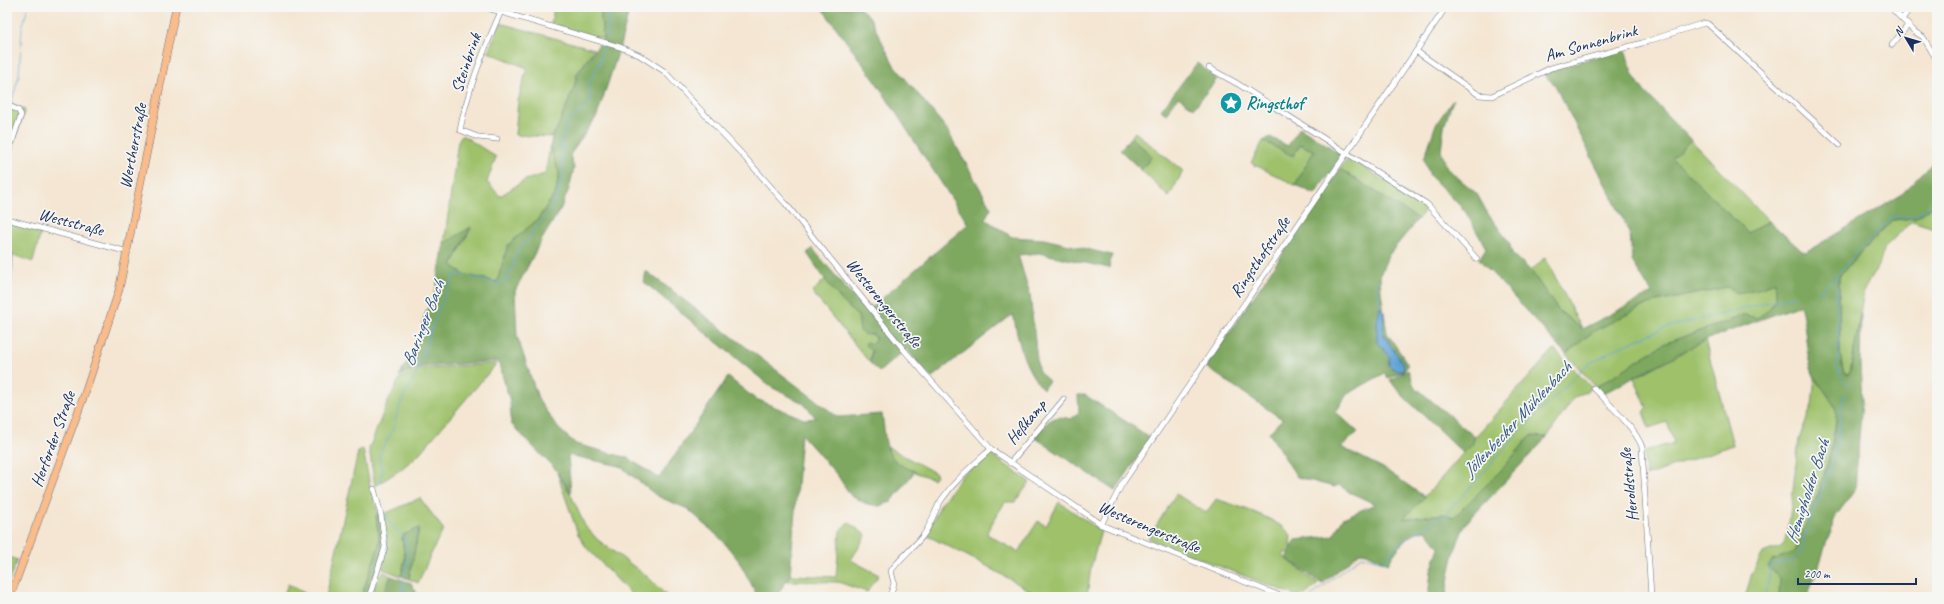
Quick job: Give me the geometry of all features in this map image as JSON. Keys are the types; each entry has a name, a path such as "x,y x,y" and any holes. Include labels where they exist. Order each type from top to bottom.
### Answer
{"main road":[{"name":"Wertherstraße","path":"119,290 128,252 176,7"},
{"name":"Herforder Straße","path":"10,597 85,393 119,290"}],"street":[{"name":"Westerengerstraße","path":"484,7 500,13 606,43 639,55 664,71 766,180 904,350 991,449 1101,525 1283,597"},
{"name":"Steinbrink","path":"496,139 478,137 460,130 483,52 503,7"},
{"name":"Ringsthofstraße","path":"1101,525 1122,484 1446,7"},
{"path":"1890,7 1908,25 1924,37 1937,60"},
{"path":"1902,19 1911,7"},
{"name":"Am Sonnenbrink","path":"1416,51 1479,94 1492,96 1551,68 1635,45 1704,23 1708,24 1840,145"},
{"path":"1892,45 1908,25"},
{"path":"1209,68 1238,84 1427,204 1477,259"},
{"path":"7,105 18,110 21,115 7,157"},
{"name":"Weststraße","path":"7,219 128,252"},
{"name":"Heroldstraße","path":"1594,388 1633,431 1640,440 1642,447 1651,597"},
{"name":"Heßkamp","path":"1010,463 1064,399"},
{"path":"890,597 894,583 892,571 903,556 922,537 937,507 952,485 964,472 991,449"},
{"path":"369,597 386,547 381,515 374,489"}],"green space":[{"path":"554,7 600,7 603,39 551,25"},
{"path":"600,7 630,7 619,50 597,116 570,155 574,168 569,189 561,208 541,241 515,291 517,336 539,401 559,429 576,444 628,458 659,478 728,377 754,398 804,419 816,418 803,403 771,387 644,282 646,271 838,417 882,414 886,443 891,456 904,467 915,471 892,501 880,506 867,504 851,496 838,476 801,434 790,575 776,597 758,597 739,561 722,540 688,509 657,496 620,466 568,455 571,493 556,470 511,424 510,401 498,361 420,367 399,376 419,341 424,317 436,289 444,244 471,227 452,265 463,274 497,282 508,245 538,219 556,192 559,173 550,147 552,137 557,129 574,88 577,74 603,39"},
{"path":"821,7 858,7 869,16 894,65 946,128 991,208 985,219 1012,237 1044,239 1112,255 1109,268 1039,253 1018,255 1030,294 1038,369 1049,381 1043,389 1030,372 1022,353 1013,314 931,378 906,349 879,372 870,363 872,351 865,345 866,342 872,344 876,339 873,334 865,335 860,331 858,316 843,302 807,253 812,248 862,307 872,307 968,224 876,82"},
{"path":"500,23 594,49 577,74 574,88 557,129 552,137 515,135 518,101 527,68 488,52"},
{"path":"1625,49 1633,75 1644,91 1691,140 1672,158 1748,233 1769,221 1802,251 1806,252 1901,195 1937,158 1937,204 1915,218 1892,220 1839,276 1840,352 1843,371 1848,375 1850,373 1861,314 1860,364 1862,401 1855,490 1833,520 1831,534 1827,541 1807,597 1779,597 1780,578 1768,567 1772,560 1793,553 1797,546 1816,498 1833,444 1836,412 1833,403 1814,376 1811,369 1800,305 1708,339 1602,394 1596,387 1666,343 1745,315 1757,318 1774,303 1776,294 1775,281 1763,288 1737,293 1727,287 1648,304 1594,331 1566,354 1479,259 1486,248 1465,211 1430,176 1424,159 1436,124 1453,100 1444,127 1441,151 1447,168 1477,194 1488,214 1509,242 1512,253 1531,271 1558,310 1582,329 1652,293 1632,261 1630,233 1555,85 1542,73"},
{"path":"1197,63 1217,79 1194,108 1178,97 1166,114 1161,110"},
{"path":"7,103 25,110 7,163"},
{"path":"1300,127 1342,155 1315,194 1295,185 1314,151 1300,144 1293,156 1263,141 1270,137 1288,146"},
{"path":"1135,132 1183,171 1169,197 1141,170 1152,156 1131,137"},
{"path":"461,136 464,136 496,157 487,182 500,196 525,180 545,174 550,147 559,173 556,192 538,219 508,245 497,282 463,274 452,265 471,228 444,244 458,141"},
{"path":"1131,137 1152,156 1141,170 1120,150"},
{"path":"1691,140 1769,221 1748,233 1671,158"},
{"path":"1263,141 1293,156 1300,144 1314,151 1295,185 1251,163"},
{"path":"1348,157 1427,208 1418,219 1340,169"},
{"path":"1340,169 1418,219 1388,256 1380,275 1387,333 1407,363 1407,367 1404,371 1388,378 1385,373 1347,394 1336,412 1358,432 1341,447 1383,468 1425,497 1403,519 1444,514 1454,517 1506,465 1530,436 1547,437 1467,522 1462,531 1453,558 1446,597 1428,597 1431,571 1439,547 1426,530 1414,534 1404,542 1388,564 1367,553 1360,552 1322,584 1286,558 1295,540 1333,536 1343,518 1375,504 1349,492 1339,485 1334,487 1297,477 1269,433 1282,419 1206,367","holes":["1380,308 1384,313 1383,332 1390,344 1392,369 1388,362 1390,357 1377,337"]},
{"path":"1937,204 1937,229 1912,221 1885,247 1880,262 1864,290 1850,373 1845,374 1842,368 1840,343 1839,276 1892,220 1915,218"},
{"path":"7,223 41,232 33,262 13,255 7,251"},
{"path":"7,251 13,255 10,294 7,308"},
{"path":"1545,257 1582,329 1558,310 1531,271"},
{"path":"825,279 849,308 858,316 861,331 873,334 876,339 872,344 870,363 812,292"},
{"path":"1775,281 1776,294 1774,303 1757,318 1745,315 1666,343 1596,387 1566,354 1593,331 1648,304 1727,287 1732,289"},
{"path":"1705,340 1733,445 1646,476 1644,451 1674,443 1667,422 1649,428 1643,412 1647,408 1634,378"},
{"path":"1554,349 1592,388 1574,398 1547,437 1530,436 1506,465 1454,517 1444,514 1402,519 1438,482 1475,437"},
{"path":"497,363 418,455 400,470 375,486 369,449 387,403 400,378 420,369"},
{"path":"1408,370 1414,386 1475,437 1472,445 1463,453 1398,391 1390,380"},
{"path":"1815,376 1837,410 1835,428 1827,465 1815,502 1793,553 1772,560 1781,578 1779,597 1745,597 1752,573 1763,553 1782,546 1786,539 1799,439 1812,405"},
{"path":"1078,395 1085,395 1151,438 1115,491 1034,437 1050,420 1059,417 1071,419 1079,413"},
{"path":"888,447 937,474 933,479 901,467 889,456"},
{"path":"363,449 371,491 378,512 376,517 380,542 361,597 326,597 358,452"},
{"path":"989,453 1030,482 1015,502 1005,502 987,534 1018,552 1038,521 1046,526 1059,502 1101,531 1091,567 1087,597 1041,597 985,565 926,535 941,504 962,475"},
{"path":"557,473 571,495 585,526 598,540 648,577 668,597 631,597 633,596 586,547 578,534"},
{"path":"1176,494 1206,513 1216,499 1256,513 1277,523 1291,535 1290,547 1283,556 1318,584 1305,595 1297,596 1148,539"},
{"path":"420,498 444,530 438,539 418,583 409,579 419,529 402,537 405,560 401,576 383,569 382,565 387,539 382,515"},
{"path":"379,513 385,546 367,597 361,597 380,542 376,517"},
{"path":"848,522 866,535 851,560 879,575 867,592 838,582 785,581 790,575 836,577 840,531"},
{"path":"419,528 409,579 401,576 405,560 402,538 403,535"},
{"path":"7,556 17,560 7,588"},
{"path":"384,572 391,576 382,597 370,597 379,576"},
{"path":"391,576 411,583 419,597 382,597"},
{"path":"288,584 312,597 283,597"}],"water":[{"path":"1380,307 1384,313 1383,332 1404,365 1403,371 1397,371 1389,366 1390,357 1377,342 1377,321"}],"waterway":[{"path":"11,104 19,76 22,28 28,7"},
{"path":"605,39 609,27 606,7"},
{"name":"Baringer Bach","path":"380,484 382,474 379,455 392,432 401,402 416,375 435,319 454,275 463,274 498,284 507,280 519,250 551,209 564,172 561,142 567,123 591,103 588,85 599,64 604,44"},
{"path":"7,117 10,108"},
{"path":"1818,292 1824,290 1825,286 1893,216 1912,216 1921,212 1937,201"},
{"path":"7,255 7,268"},
{"name":"Hemigholder Bach","path":"1836,276 1839,341 1837,366 1841,377 1849,385"},
{"path":"1376,280 1380,307"},
{"name":"Jöllenbecker Mühlenbach","path":"1310,597 1361,556 1384,562 1393,549 1408,537 1445,515 1536,414 1545,407 1585,366 1614,350 1664,328 1798,295"},
{"name":"Hemigholder Bach","path":"1766,597 1771,565 1775,563 1793,561 1803,547 1807,529 1834,454 1838,438 1841,407 1845,395"},
{"name":"Baringer Bach","path":"384,513 391,524 403,536 409,554 404,577"},
{"name":"Baringer Bach","path":"399,597 404,580"},
{"path":"403,585 409,597"}],"place":[{"name":"Ringsthof","path":"1231,103"}]}
